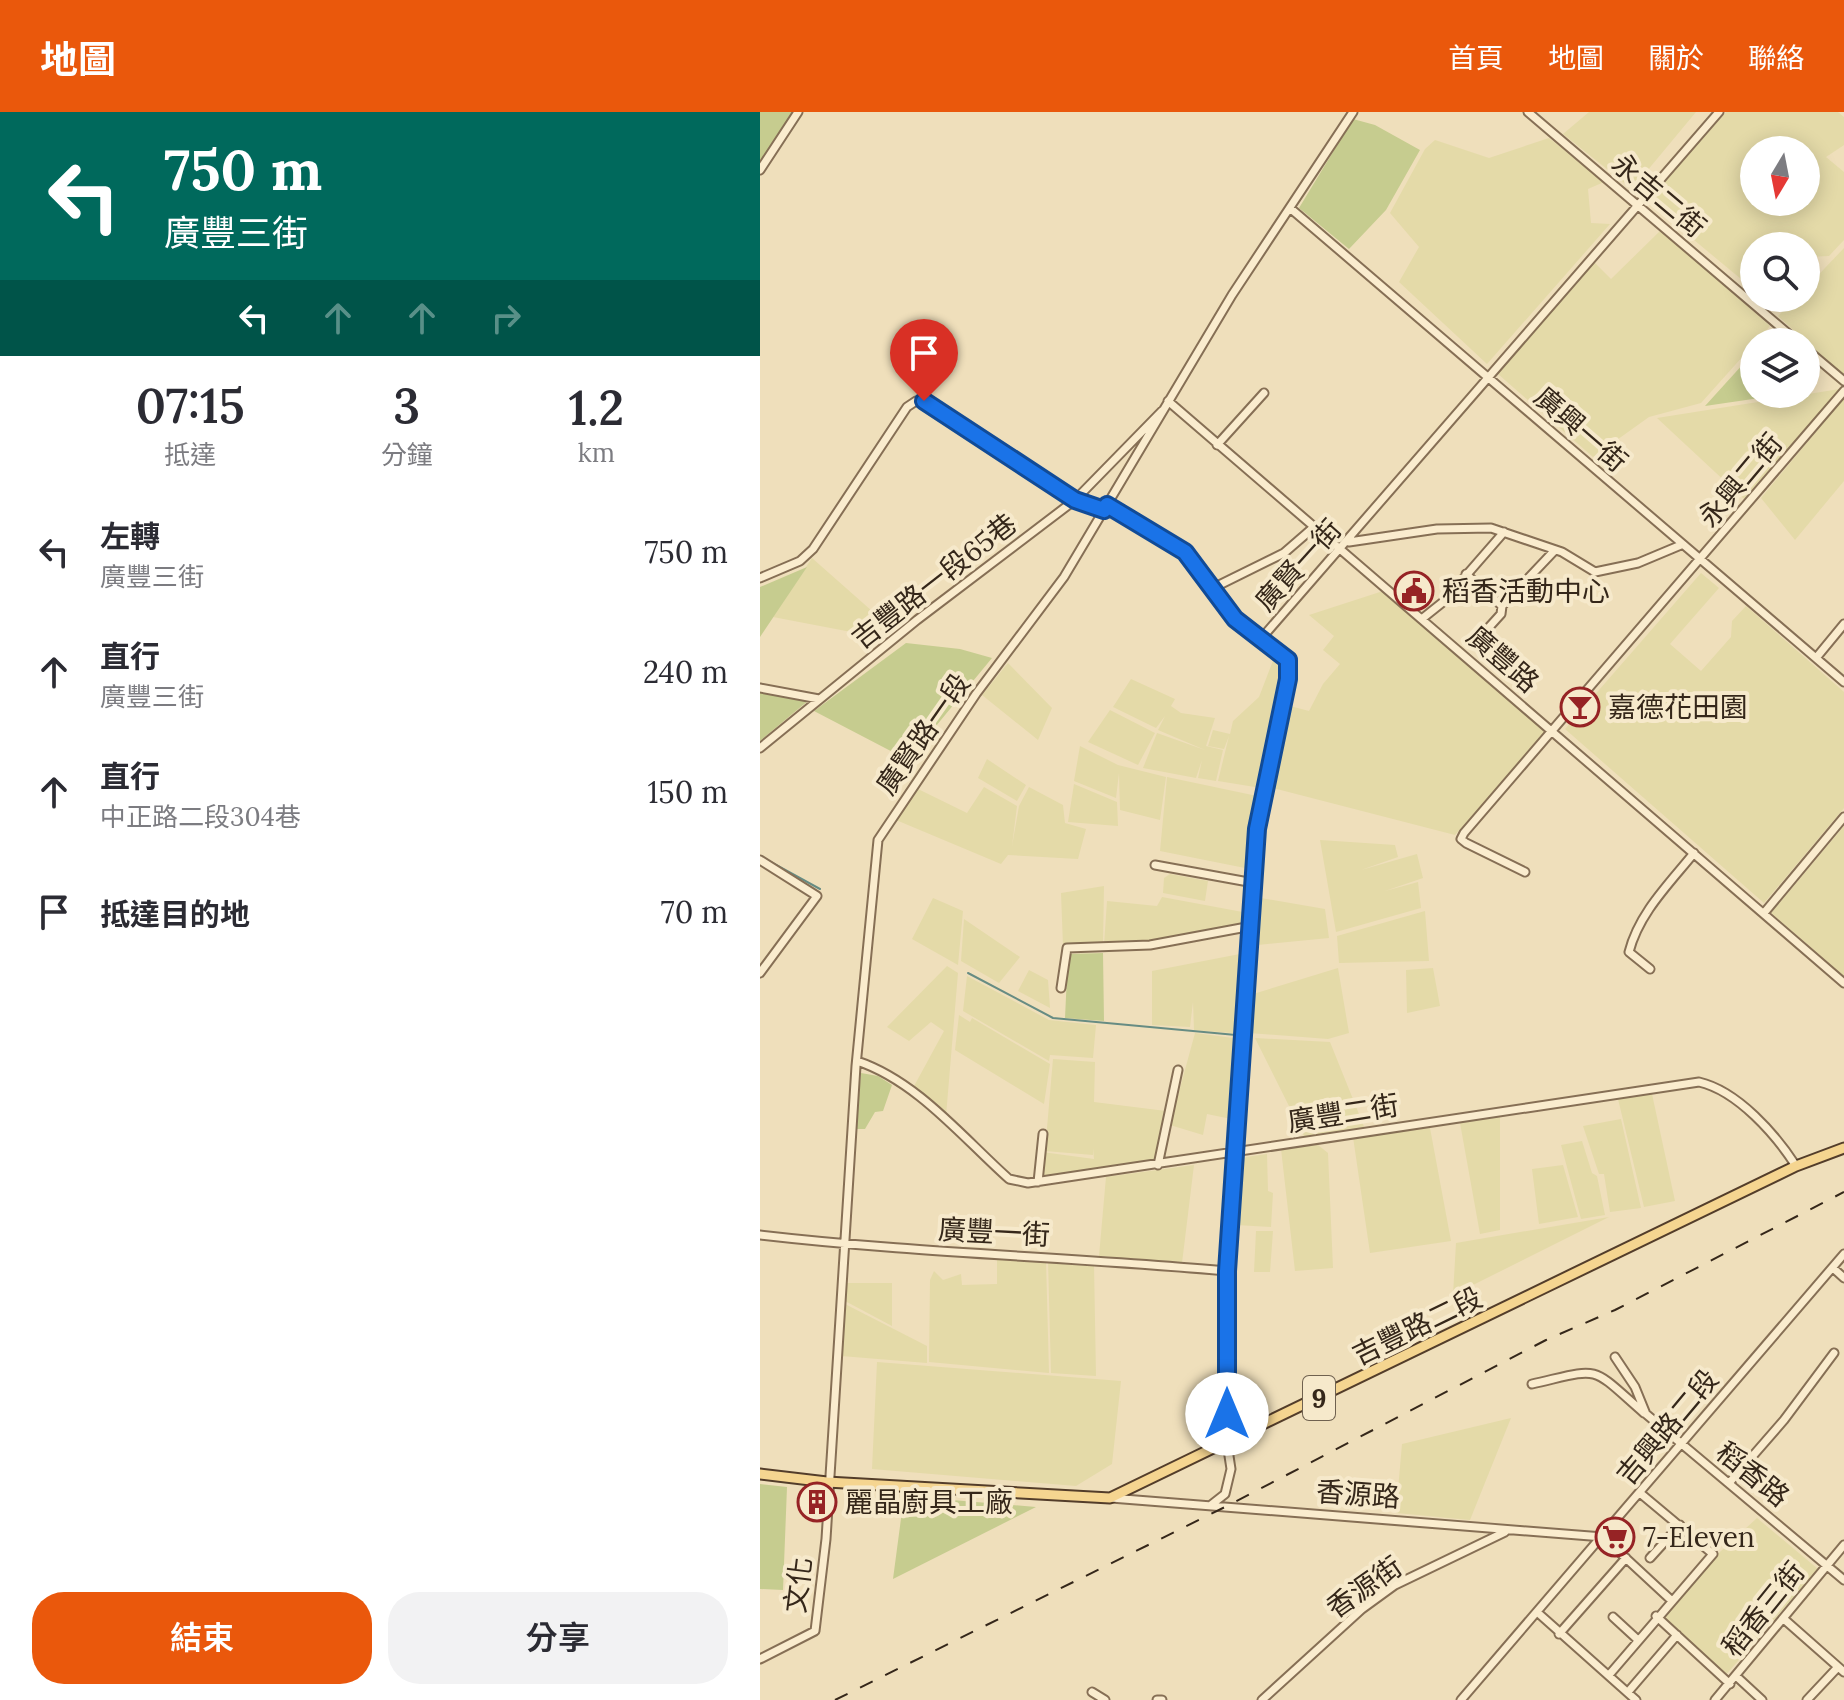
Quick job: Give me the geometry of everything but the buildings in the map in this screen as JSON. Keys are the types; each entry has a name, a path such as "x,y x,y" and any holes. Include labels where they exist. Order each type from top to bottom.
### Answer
{"main road":[{"name":"吉豐路二段","path":"760,1474 827,1482 1110,1498 1796,1166 1844,1148"}],"street":[{"path":"760,170 798,112"},
{"name":"廣賢路一段","path":"827,1482 857,1061 878,840 976,694 1047,602 1168,401 1353,112"},
{"name":"永吉二街","path":"1528,112 1782,328"},
{"name":"廣賢一街","path":"1211,1505 1225,1494 1231,1469 1227,1443 1227,1271 1234,1152 1260,803 1289,663 1260,640 1342,551 1719,112"},
{"name":"廣興一街","path":"1290,208 1844,682"},
{"path":"1820,361 1844,381"},
{"name":"永興二街","path":"1525,872 1461,839 1844,391"},
{"path":"1217,445 1264,393"},
{"path":"760,578 800,561 813,549 907,407 916,401 924,401 1075,500 1105,508 1185,552 1209,590 1235,619 1260,640"},
{"name":"廣豐路","path":"1168,401 1844,983"},
{"name":"吉豐路一段65巷","path":"760,748 1075,500 1163,410"},
{"path":"1209,590 1284,553 1314,527"},
{"path":"1349,542 1455,528 1491,528 1555,550 1595,572 1638,563 1681,545"},
{"path":"1423,618 1443,602 1504,532"},
{"path":"1481,636 1501,614 1502,606 1555,550"},
{"path":"1466,574 1502,606"},
{"path":"1816,658 1844,624"},
{"path":"760,688 819,699"},
{"path":"1764,913 1844,817"},
{"path":"1650,969 1629,952 1633,937 1643,916 1694,853"},
{"path":"760,860 817,896 760,973"},
{"path":"1155,865 1254,883"},
{"path":"1061,988 1067,948 1150,945 1252,926"},
{"name":"廣豐二街","path":"857,1061 887,1072 907,1086 1009,1179 1038,1182 1699,1082 1717,1088 1776,1134 1796,1166"},
{"path":"1158,1165 1178,1070"},
{"path":"1038,1182 1043,1134"},
{"name":"廣豐一街","path":"760,1235 845,1245 1227,1271"},
{"name":"吉興路二段","path":"1461,1700 1844,1254"},
{"path":"1833,1268 1844,1278"},
{"path":"1730,1482 1784,1420 1834,1353"},
{"name":"稻香路","path":"1615,1357 1635,1387 1646,1414 1844,1580"},
{"path":"1532,1384 1583,1370 1599,1373 1646,1414"},
{"name":"文化","path":"760,1659 815,1631 826,1539 827,1482"},
{"path":"1609,1675 1656,1616 1713,1554 1640,1493"},
{"name":"香源路","path":"1110,1498 1603,1537"},
{"path":"1650,1558 1680,1525"},
{"name":"香源街","path":"1262,1700 1362,1609 1395,1585 1507,1531"},
{"path":"1603,1537 1671,1600"},
{"name":"稻香三街","path":"1715,1700 1785,1620 1844,1545"},
{"path":"1559,1634 1626,1558"},
{"path":"1537,1612 1636,1700"},
{"path":"1656,1616 1730,1684"},
{"path":"1613,1617 1638,1640"},
{"path":"1785,1620 1841,1669 1807,1700"},
{"path":"1628,1692 1677,1635"},
{"path":"1736,1676 1762,1700"},
{"path":"1092,1692 1105,1700"}],"shaded area":[{"path":"1589,112 1696,112 1632,189 1563,134"},
{"path":"1726,112 1838,112 1844,117 1844,145 1826,157 1844,172 1844,240 1829,256 1820,256 1820,232 1740,232 1740,278 1647,201"},
{"path":"1549,138 1604,182 1588,189 1591,223 1610,224 1487,364 1399,282 1419,247 1390,213 1425,149 1435,140 1489,158"},
{"path":"1661,230 1740,300 1740,312 1754,312 1770,326 1740,328 1740,359 1701,403 1649,417 1593,457 1498,374 1593,261 1611,279"},
{"path":"1844,248 1844,376 1820,354 1820,328 1791,328 1778,316 1782,312 1820,312 1820,273"},
{"path":"1840,389 1744,499 1657,418 1740,405 1740,408 1820,408 1820,392"},
{"path":"1844,398 1844,481 1795,540 1761,498"},
{"path":"812,558 872,611 867,635 773,617"},
{"path":"1701,573 1719,588 1670,644 1701,671 1731,637 1732,621 1746,606 1844,692 1844,808 1764,903 1565,729"},
{"path":"1383,591 1545,732 1455,835 1269,787 1286,705 1309,711 1323,684 1340,664 1323,650 1334,636 1309,615"},
{"path":"1274,658 1287,667 1261,788 1218,781 1229,736 1224,749 1208,746 1213,730 1230,734 1233,721 1259,697"},
{"path":"1008,663 1052,708 1038,740 982,695"},
{"path":"1131,679 1175,699 1171,706 1181,713 1215,718 1206,746 1223,750 1216,781 1198,778 1202,760 1196,778 1143,768 1157,733 1205,750 1158,730 1165,716 1156,728 1113,707"},
{"path":"1110,710 1155,733 1138,765 1088,742"},
{"path":"1080,746 1118,765 1166,777 1160,820 1120,810 1119,773 1116,798 1074,781"},
{"path":"987,759 1026,785 1017,801 978,778"},
{"path":"1167,777 1257,796 1250,869 1160,851"},
{"path":"1074,784 1117,802 1118,826 1068,822"},
{"path":"984,787 1017,806 1012,846 1019,806 1029,787 1063,805 1065,823 1086,829 1078,859 1008,855 1001,864 896,820 918,789 967,813"},
{"path":"1844,826 1844,976 1771,913"},
{"path":"1320,840 1395,845 1398,857 1361,870 1417,854 1423,878 1385,891 1418,882 1421,908 1336,932"},
{"path":"1170,874 1208,881 1205,901 1163,893 1164,878"},
{"path":"1104,886 1103,945 1063,946 1061,893"},
{"path":"1162,897 1248,913 1248,926 1149,943 1104,945 1107,901 1157,906"},
{"path":"933,898 963,911 958,965 912,939"},
{"path":"1261,898 1325,909 1329,938 1258,945"},
{"path":"1425,911 1429,961 1339,963 1337,936"},
{"path":"964,919 1020,957 999,983 961,961"},
{"path":"1245,953 1244,1034 1194,1030 1193,1002 1190,1027 1152,1025 1152,971"},
{"path":"947,966 958,973 946,1116 913,1088 944,1031 931,1022 909,1041 887,1027"},
{"path":"1338,968 1349,1033 1328,1039 1249,1033 1250,995"},
{"path":"1433,968 1440,1006 1407,1013 1406,970"},
{"path":"1029,970 1048,980 1050,1008 1018,991"},
{"path":"967,976 1049,1020 1096,1025 1093,1058 1050,1055 1049,1061 963,1011"},
{"path":"959,1015 970,1022 972,1018 1050,1064 1044,1104 955,1050"},
{"path":"1195,1033 1241,1039 1236,1120 1207,1114 1203,1135 1170,1125"},
{"path":"1255,1038 1330,1042 1365,1129 1305,1138"},
{"path":"1053,1059 1095,1062 1094,1102 1166,1111 1156,1163 1040,1180 1042,1152 1094,1159 1093,1148 1093,1155 1045,1151"},
{"path":"1652,1094 1675,1201 1644,1207 1618,1099"},
{"path":"1500,1116 1500,1230 1480,1234 1460,1123"},
{"path":"1621,1119 1641,1208 1610,1212 1604,1174 1599,1174 1583,1126"},
{"path":"1430,1128 1451,1241 1370,1253 1353,1137"},
{"path":"1582,1141 1592,1173 1597,1176 1605,1215 1581,1219 1561,1145"},
{"path":"1318,1145 1328,1153 1333,1268 1295,1271 1281,1149"},
{"path":"1267,1154 1268,1191 1273,1193 1271,1227 1236,1225 1240,1163 1246,1157"},
{"path":"1194,1165 1182,1263 1099,1256 1106,1177"},
{"path":"1563,1165 1578,1217 1539,1224 1532,1169"},
{"path":"1609,1217 1453,1295 1456,1243"},
{"path":"1256,1231 1273,1231 1270,1272 1254,1272"},
{"path":"997,1256 1046,1260 1049,1373 929,1362 930,1280 934,1271 943,1280 961,1274 962,1285 997,1284"},
{"path":"1048,1260 1094,1264 1096,1376 1051,1373"},
{"path":"847,1283 892,1283 892,1326 845,1301"},
{"path":"845,1304 927,1346 927,1363 841,1356"},
{"path":"877,1362 1121,1381 1112,1464 1076,1486 872,1469"},
{"path":"1511,1418 1470,1520 1396,1513 1402,1444"},
{"path":"1757,1518 1818,1569 1724,1677 1659,1618 1709,1562"}],"green space":[{"path":"760,112 793,112 760,163"},
{"path":"1353,119 1375,125 1420,150 1386,210 1349,249 1299,208"},
{"path":"1740,367 1740,401 1705,406"},
{"path":"807,567 760,637 760,587"},
{"path":"906,643 960,649 992,658 908,760 814,711"},
{"path":"760,690 809,700 760,741"},
{"path":"1103,953 1104,1021 1065,1018 1068,954"},
{"path":"861,1073 878,1076 892,1085 883,1111 875,1112 865,1129 856,1129"},
{"path":"760,1484 787,1487 783,1590 760,1589"},
{"path":"904,1496 1036,1507 893,1579"}],"waterway":[{"path":"760,856 820,889"},
{"path":"968,973 1053,1018 1236,1035"}],"railway":[{"path":"835,1700 1227,1506 1546,1340 1615,1310 1844,1192"}],"place":[{"name":"稻香活動中心","path":"1414,591"},
{"name":"嘉德花田園","path":"1580,707"},
{"name":"麗晶廚具工廠","path":"817,1502"},
{"name":"7-Eleven","path":"1615,1537"}],"route":[{"path":"924,401 1075,500 1104,510 1107,505 1174,544 1185,552 1209,590 1235,619 1289,663 1257,829 1231,1186 1227,1271 1227,1414"}]}
